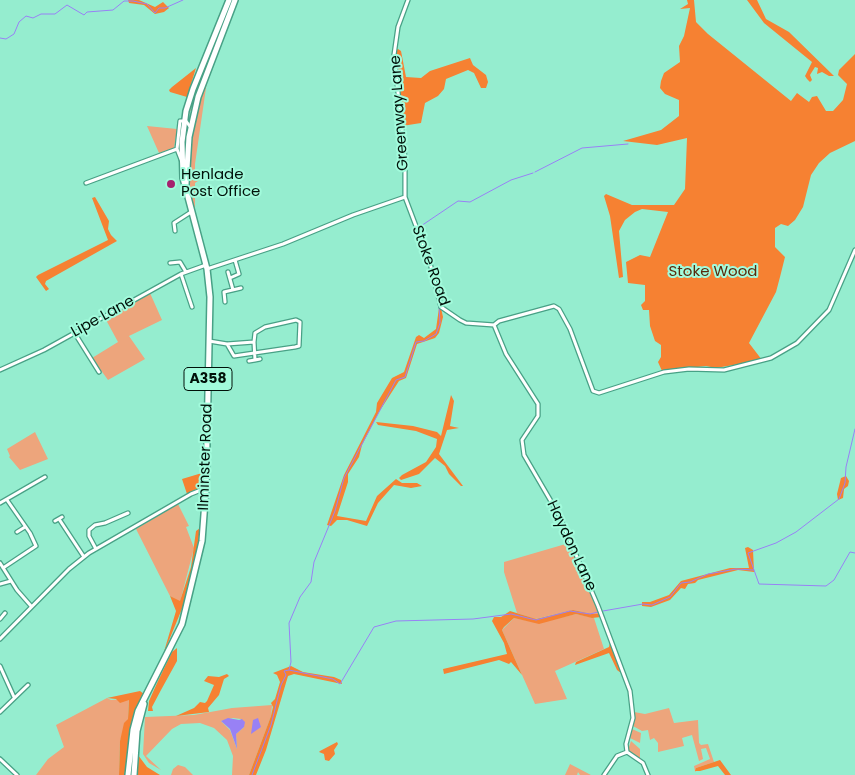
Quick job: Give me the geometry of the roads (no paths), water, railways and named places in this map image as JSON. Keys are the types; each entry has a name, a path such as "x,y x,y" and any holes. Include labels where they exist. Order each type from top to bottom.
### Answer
{"highway":[{"name":"Ilminster Road","path":"128,775 133,730 138,711 175,641 187,612 202,541 206,488 211,316 206,267 191,212 182,163 185,121 196,79 228,0"},
{"name":"Ilminster Road","path":"186,184 194,112 209,64 235,0"},
{"name":"Ilminster Road","path":"134,775 137,731 147,692"}],"street":[{"name":"Greenway Lane","path":"404,197 405,158 394,55 398,27 408,0"},
{"path":"182,163 177,149 180,121 185,121 194,112"},
{"path":"185,121 191,128"},
{"path":"86,183 177,149"},
{"path":"206,267 235,260 404,197"},
{"name":"Stoke Road","path":"404,197 430,263 443,309 463,322 494,325 499,321 551,306 556,307 570,329 596,394 664,372 731,369 771,358 797,343 834,303 855,250"},
{"path":"175,232 174,223 191,212"},
{"path":"230,278 239,274 235,260"},
{"path":"170,263 181,261 186,272"},
{"name":"Lipe Lane","path":"0,370 25,360 181,274 206,267"},
{"path":"228,272 233,290"},
{"path":"181,274 192,308"},
{"path":"226,302 223,293 241,288"},
{"path":"227,344 234,356 254,352 297,347 300,322 296,320 265,328 255,333 254,342 254,352 255,360"},
{"name":"Haydon Lane","path":"494,325 506,354 539,408 538,416 522,440 524,454 558,515 579,559 630,691 633,718 626,744 627,752"},
{"path":"74,332 99,372"},
{"path":"209,341 227,344 254,342"},
{"path":"248,362 260,359"},
{"path":"0,504 44,479"},
{"path":"0,639 69,568 84,557 206,488"},
{"path":"4,568 35,547 35,541 7,500"},
{"path":"96,549 89,536 89,530 99,523 106,523 128,513"},
{"path":"58,519 84,557"},
{"path":"17,532 25,527"},
{"path":"0,563 22,597 31,606"},
{"path":"0,584 11,581"},
{"path":"0,666 14,697"},
{"path":"1,714 14,697 28,685"},
{"path":"604,775 614,759 627,752 643,763 648,775"},
{"path":"0,759 17,775"}],"waterway":[{"path":"0,38 6,39 14,34 19,22 26,16 33,18 41,14 55,14 67,5 84,15 87,12 113,10 124,1 133,1 147,4 155,13 159,8 165,8 183,0"},
{"path":"535,172 582,148 628,144"},
{"path":"418,228 458,201 470,202 511,180 533,173"},
{"path":"415,229 425,253"},
{"path":"434,283 437,299"},
{"path":"252,775 271,725 281,685 286,675 284,671 289,670 291,662 289,623 300,597 311,582 314,562 335,511 344,478 396,380 405,377 416,342 424,341 436,334 440,323 439,305"},
{"path":"855,429 846,467 845,483 839,499 796,532 776,543 748,553 759,584 826,586 834,580 850,552 855,553"},
{"path":"603,611 643,604 652,605 670,597 681,583 690,582 708,574 736,569 753,570"},
{"path":"289,670 333,679 340,684 374,627 396,621 473,619 511,614 536,620 570,611 590,614 598,612"}],"place":[{"name":"Henlade Post Office","path":"171,184"}],"park label":[{"name":"Stoke Wood","path":"713,272"}]}
